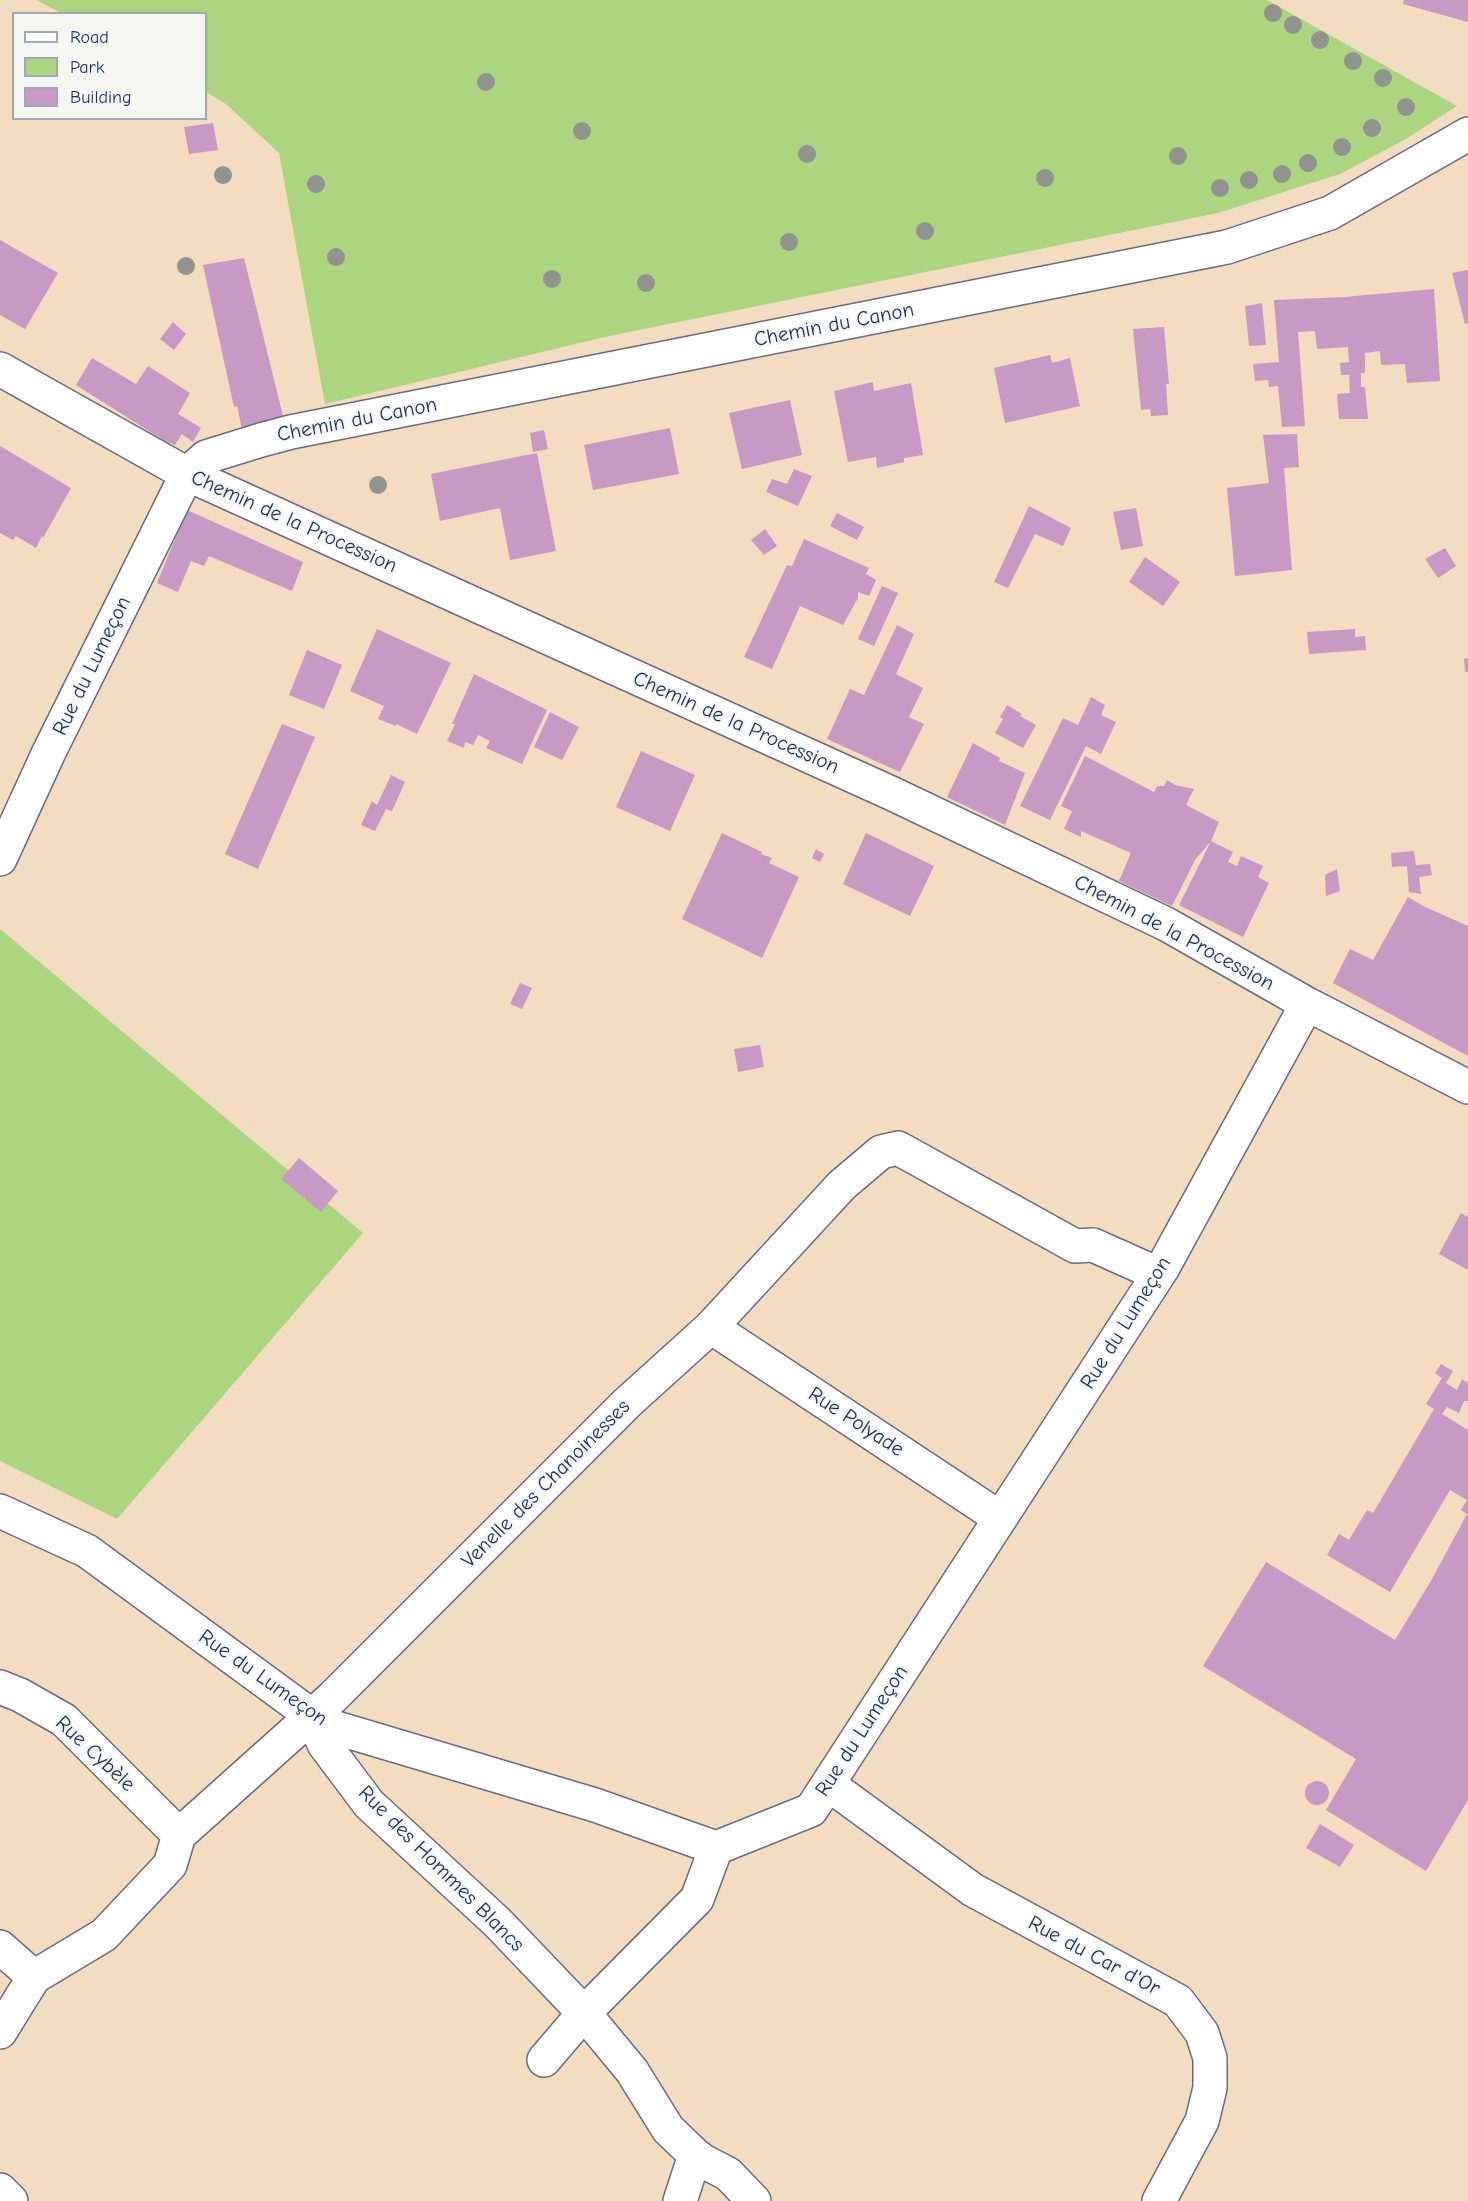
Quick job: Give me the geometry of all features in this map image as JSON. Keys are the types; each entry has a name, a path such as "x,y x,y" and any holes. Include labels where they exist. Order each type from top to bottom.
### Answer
{"street":[{"name":"Chemin du Canon","path":"187,474 206,457 291,432 1227,247 1330,213 1468,135"},
{"name":"Chemin de la Procession","path":"0,369 187,474 904,799 1166,924 1307,1004 1468,1087"},
{"name":"Rue du Lumeçon","path":"0,859 49,752 187,474"},
{"name":"Rue du Lumeçon","path":"0,1511 87,1551 323,1724 595,1805 716,1848 811,1810 1158,1274 1307,1004"},
{"name":"Venelle des Chanoinesses","path":"179,1834 342,1689 627,1403 711,1327 842,1185 881,1152 898,1148 1075,1246 1093,1245 1158,1274"},
{"name":"Rue Polyade","path":"711,1327 1000,1518"},
{"name":"Rue Cybèle","path":"0,1687 20,1695 64,1720 179,1834"},
{"name":"Rue des Hommes Blancs","path":"311,1716 324,1744 369,1804 498,1923 584,2013 632,2072 668,2129 695,2155 728,2174 754,2201"},
{"name":"Rue du Car d'Or","path":"828,1784 973,1890 1178,2001 1202,2033 1210,2058 1210,2088 1202,2121 1159,2201"},
{"path":"0,2032 34,1977 104,1935 170,1865 179,1834"},
{"path":"544,2060 584,2013 697,1899 716,1848"},
{"path":"0,1947 34,1977"},
{"path":"680,2201 695,2155"},
{"path":"0,2190 11,2201"}],"green space":[{"path":"36,0 1267,0 1457,106 1406,139 1340,174 1218,213 609,336 325,404 279,153 226,104 207,93 207,12 59,12"},
{"path":"0,929 363,1233 117,1519 0,1461"}],"building":[{"path":"1404,0 1468,0 1468,22 1403,4"},
{"path":"213,123 218,150 189,154 184,127"},
{"path":"0,240 58,273 25,329 0,315"},
{"path":"244,258 284,420 242,429 237,406 234,407 203,265"},
{"path":"1468,270 1468,323 1465,324 1452,273"},
{"path":"1434,289 1440,381 1407,383 1405,364 1381,365 1380,351 1365,353 1365,373 1361,373 1361,387 1365,387 1368,419 1339,419 1337,394 1350,393 1349,375 1341,375 1340,363 1349,362 1348,347 1317,349 1315,331 1298,332 1305,426 1282,427 1278,386 1269,387 1268,380 1255,381 1253,364 1279,362 1274,300 1344,297"},
{"path":"1262,303 1266,345 1249,346 1245,306"},
{"path":"173,322 186,334 174,350 160,339"},
{"path":"1164,327 1169,384 1166,384 1168,415 1151,416 1150,409 1141,410 1133,329"},
{"path":"1050,355 1052,363 1070,358 1080,406 1005,423 994,368"},
{"path":"92,358 136,384 148,366 190,393 178,414 201,428 193,442 182,434 175,445 163,440 76,385"},
{"path":"873,382 874,391 911,383 923,455 904,458 904,462 877,468 876,457 848,462 834,391"},
{"path":"790,400 802,455 742,469 729,413"},
{"path":"670,428 679,474 593,490 584,445"},
{"path":"544,430 548,449 533,452 530,433"},
{"path":"1297,434 1299,467 1284,468 1292,570 1235,576 1227,488 1269,483 1263,435"},
{"path":"0,446 71,488 36,548 16,536 13,540 0,533"},
{"path":"537,453 556,551 510,560 500,508 440,521 431,474"},
{"path":"794,469 812,476 798,506 766,492 772,479 787,484"},
{"path":"1029,506 1071,528 1063,546 1035,534 1008,588 994,582"},
{"path":"1136,508 1143,546 1121,550 1113,512"},
{"path":"187,510 303,562 292,591 209,556 204,566 191,561 178,592 157,583"},
{"path":"837,513 864,527 857,540 830,526"},
{"path":"765,529 777,546 764,555 751,540"},
{"path":"804,539 869,568 866,574 876,580 869,596 858,592 858,598 843,625 800,606 772,669 744,657 787,565 792,566"},
{"path":"1445,548 1456,566 1438,578 1425,559"},
{"path":"1145,557 1180,582 1163,606 1129,582"},
{"path":"882,586 898,593 874,646 858,639"},
{"path":"897,625 914,634 896,674 923,688 909,717 924,724 900,772 827,739 850,689 864,695"},
{"path":"377,629 451,663 417,734 378,719 384,706 350,691"},
{"path":"1355,629 1355,637 1365,636 1366,650 1309,654 1307,632"},
{"path":"307,650 342,665 324,709 289,695"},
{"path":"1468,658 1468,672 1465,672 1464,659"},
{"path":"474,674 547,710 522,764 486,748 490,741 478,735 473,745 465,742 464,748 447,741"},
{"path":"1091,697 1105,705 1101,715 1116,722 1101,754 1086,746 1050,820 1020,806 1063,718 1078,725"},
{"path":"1007,705 1036,725 1023,748 995,733 1003,719 1000,717"},
{"path":"550,712 579,727 562,760 534,747"},
{"path":"282,724 315,737 258,869 225,854"},
{"path":"973,743 1000,758 999,761 1025,773 1005,825 947,797"},
{"path":"641,751 695,775 670,831 616,807"},
{"path":"1085,756 1154,792 1157,786 1164,786 1167,780 1175,785 1194,789 1186,805 1219,822 1211,841 1195,860 1172,906 1119,881 1131,853 1081,831 1081,837 1064,829 1072,811 1061,806"},
{"path":"391,775 405,782 392,811 386,809 375,831 361,825 372,801 377,805"},
{"path":"722,833 762,852 761,854 772,858 769,863 799,877 762,958 682,919"},
{"path":"866,833 934,866 910,916 843,884"},
{"path":"1211,841 1233,852 1228,862 1237,866 1241,856 1263,866 1258,877 1269,883 1243,937 1179,905"},
{"path":"816,849 824,854 820,862 812,858"},
{"path":"1414,851 1416,865 1430,864 1432,875 1419,877 1421,894 1409,892 1407,866 1392,867 1391,853"},
{"path":"1337,869 1340,891 1326,896 1325,875"},
{"path":"1408,897 1468,926 1468,1056 1333,983 1350,949 1373,960"},
{"path":"520,983 532,988 522,1009 510,1004"},
{"path":"760,1045 764,1067 738,1072 734,1049"},
{"path":"299,1158 338,1191 321,1212 281,1179"},
{"path":"1461,1213 1468,1217 1468,1270 1439,1254"},
{"path":"1441,1364 1453,1371 1446,1383 1457,1390 1462,1379 1468,1383 1468,1401 1464,1401 1459,1413 1447,1407 1442,1414 1468,1430 1468,1800 1426,1871 1326,1810 1356,1759 1203,1666 1266,1562 1395,1640 1432,1579 1467,1514 1461,1510 1467,1500 1450,1490 1390,1592 1327,1555 1339,1534 1349,1540 1367,1510 1373,1513 1434,1409 1426,1404 1442,1378 1435,1373"},
{"path":"1317,1781 1326,1784 1329,1793 1326,1802 1317,1805 1308,1802 1305,1793 1308,1784"},
{"path":"1320,1824 1354,1845 1340,1867 1306,1848"}]}
